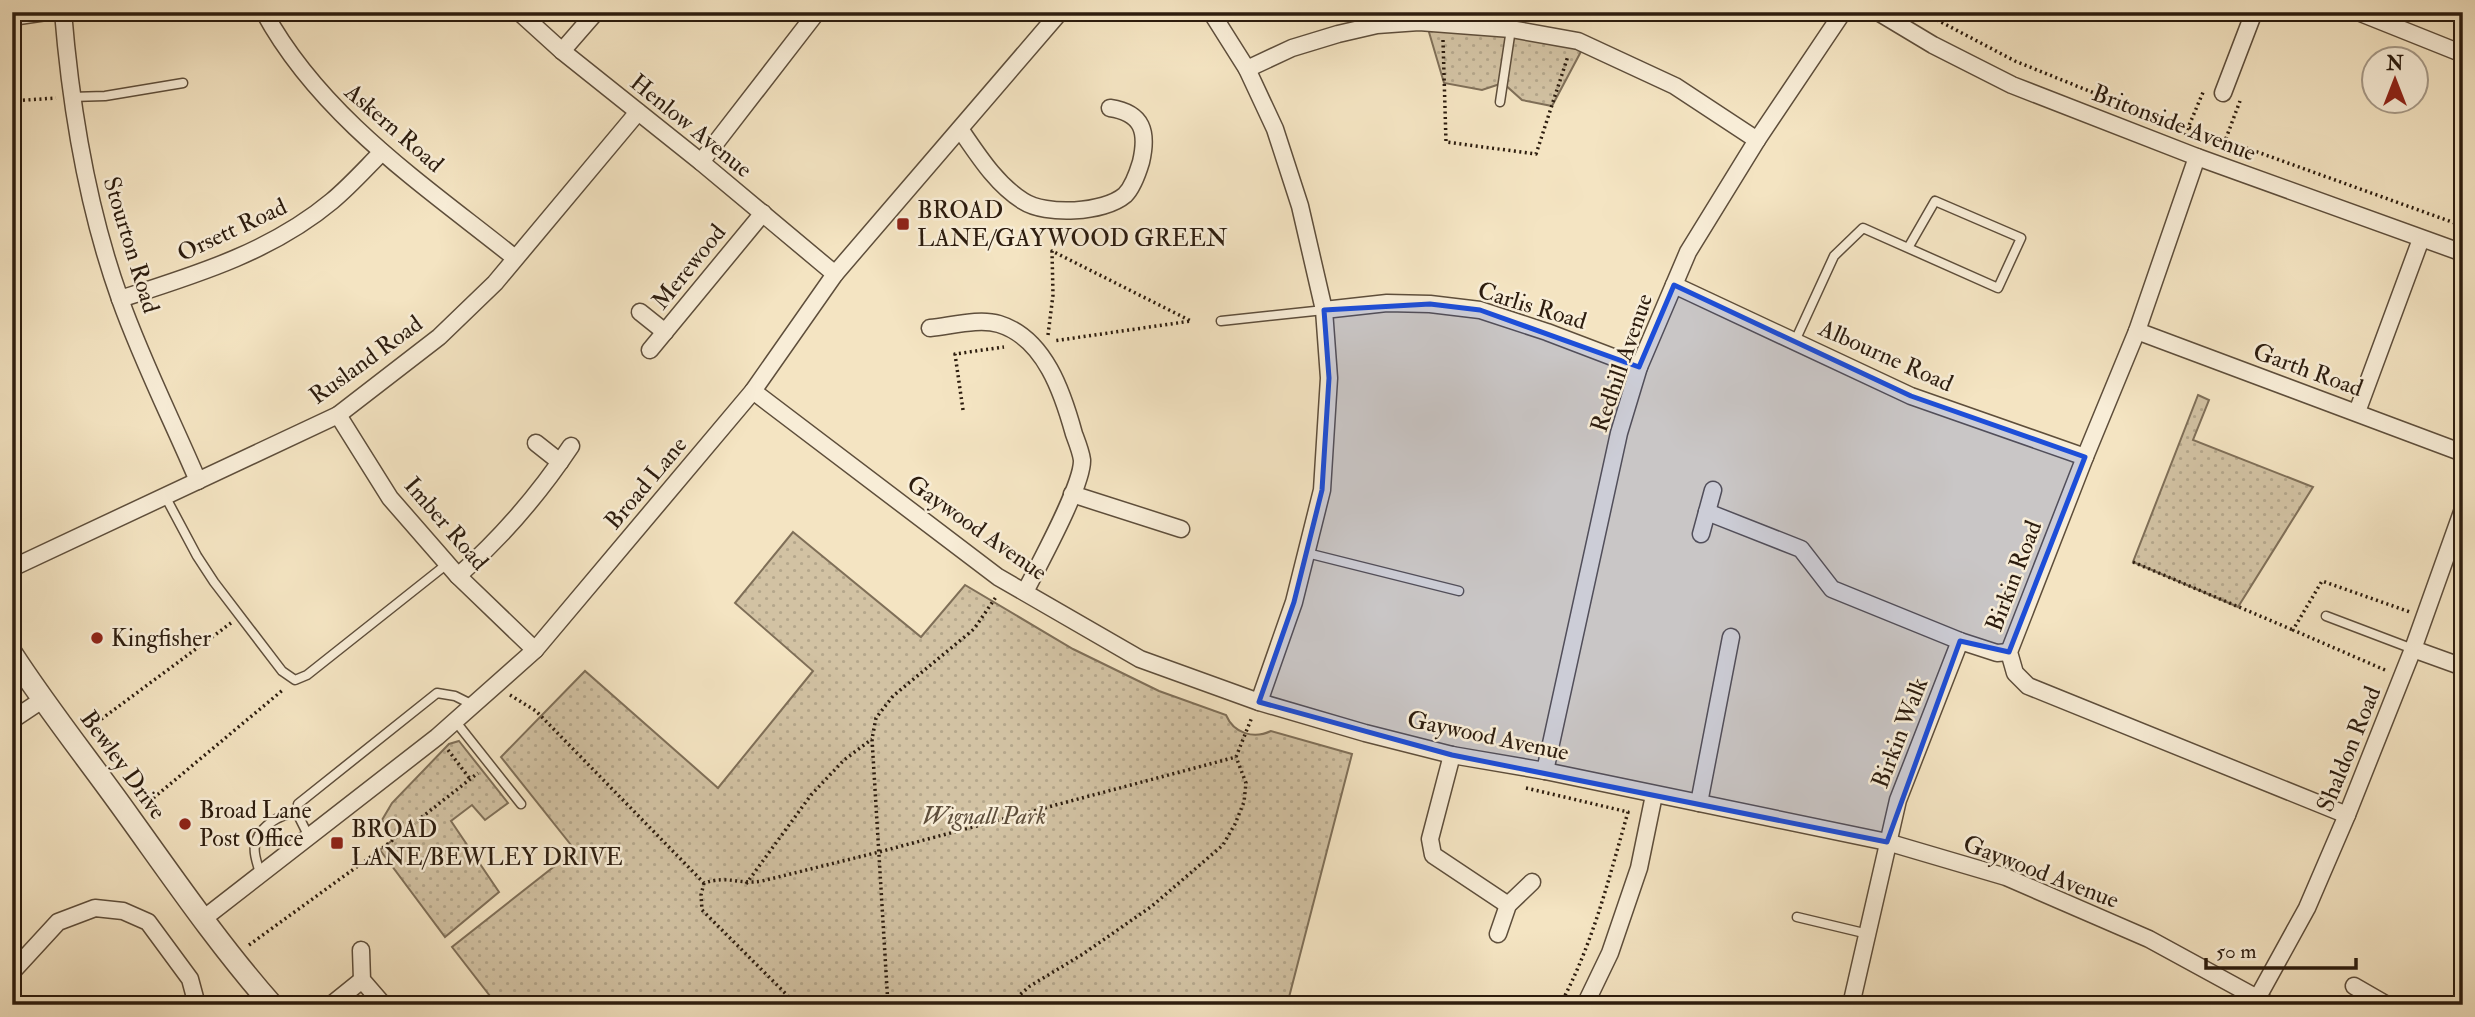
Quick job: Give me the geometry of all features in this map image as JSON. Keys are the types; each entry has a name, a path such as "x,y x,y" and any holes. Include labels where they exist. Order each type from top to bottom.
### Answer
{"street":[{"path":"12,17 46,12"},
{"name":"Stourton Road","path":"63,12 71,97 94,214 120,299 198,481"},
{"name":"Askern Road","path":"264,12 316,89 382,152 515,258"},
{"name":"Henlow Avenue","path":"519,12 562,51 835,274"},
{"path":"562,51 596,12"},
{"path":"701,162 817,12"},
{"name":"Broad Lane","path":"203,919 438,737 535,650 753,391 835,274 1060,12"},
{"path":"1211,12 1247,69 1275,129 1300,206 1324,310 1329,378 1322,490 1294,602 1259,702"},
{"name":"Redhill Avenue","path":"1545,771 1619,433 1639,367 1688,252 1843,12"},
{"name":"Britonside Avenue","path":"1878,12 1933,45 2012,85 2197,157 2421,239 2461,248"},
{"path":"2223,93 2254,12"},
{"path":"2358,12 2463,54"},
{"path":"1247,69 1292,48 1377,25 1419,22 1511,29 1585,44 1675,86 1758,140"},
{"path":"960,129 1000,182 1025,203 1057,211 1104,206 1126,194 1138,174 1146,143 1141,126 1128,111 1110,108"},
{"name":"Rusland Road","path":"12,568 338,415 439,337 495,283 638,112"},
{"name":"Orsett Road","path":"120,299 216,268 275,240 333,200 382,152"},
{"name":"Birkin Road","path":"2197,157 2137,331 2009,652 2015,673 2028,686 2347,815"},
{"name":"Merewood","path":"650,350 763,213"},
{"path":"2357,412 2421,239"},
{"name":"Albourne Road","path":"1674,285 1911,396 2085,457"},
{"name":"Carlis Road","path":"1324,310 1387,303 1430,304 1480,310 1639,367"},
{"path":"640,312 665,332"},
{"path":"930,328 980,323 998,324 1014,331 1029,344 1054,374 1064,395 1082,460 1072,494 1025,592"},
{"name":"Garth Road","path":"2137,331 2463,453"},
{"name":"Gaywood Avenue","path":"753,391 1006,582 1140,659 1259,702 1452,755 1545,771 1887,842 2006,877 2149,939 2264,1001"},
{"name":"Imber Road","path":"338,415 390,498 453,570 535,650"},
{"path":"536,443 561,462"},
{"path":"453,570 479,558 523,511 571,446"},
{"path":"1701,534 1713,490"},
{"path":"1072,494 1181,530"},
{"name":"Shaldon Road","path":"2264,1001 2347,815 2460,531 2463,509"},
{"path":"1707,512 1801,549 1832,589 1960,641 1997,653 2009,652"},
{"path":"1699,803 1731,637"},
{"name":"Birkin Walk","path":"1851,1005 1898,800 1960,641"},
{"path":"2413,649 2463,667"},
{"name":"Bewley Drive","path":"12,654 42,700 203,919 272,1005"},
{"path":"12,720 42,700"},
{"path":"1452,755 1430,839 1433,855 1508,905"},
{"path":"1585,1005 1609,953 1639,868 1654,795"},
{"path":"1498,934 1508,905 1532,881"},
{"path":"12,972 58,922 94,908 123,911 148,922 190,979 197,1005"},
{"path":"362,950 362,980 381,1002"},
{"path":"331,1005 362,980"},
{"path":"2354,986 2378,1003"}],"lane":[{"path":"1500,102 1511,29"},
{"path":"71,97 105,96 183,83"},
{"path":"1795,341 1834,256 1863,228 1908,248 1998,288 2021,238 1935,201 1908,248"},
{"path":"1221,321 1324,310"},
{"path":"165,496 197,556 239,617 282,671 295,680 307,675 453,570"},
{"path":"1307,553 1459,591"},
{"path":"2326,616 2413,649"},
{"path":"309,837 297,813 298,804 437,693 455,696 475,706"},
{"path":"456,722 521,804"},
{"path":"260,873 254,847 261,830 286,813 297,813"},
{"path":"1797,917 1868,934"}],"path":[{"path":"1922,12 2015,61 2225,142 2463,226"},
{"path":"2179,149 2206,87 2241,99 2216,164"},
{"path":"12,101 71,97"},
{"path":"1052,251 1191,321 1047,342 1053,295 1052,251"},
{"path":"963,410 955,354 1029,344"},
{"path":"2133,562 2293,630"},
{"path":"888,1005 872,739 876,718 892,696 974,629 1006,582"},
{"path":"72,740 239,617"},
{"path":"130,818 295,680"},
{"path":"499,683 513,698 536,711 704,883"},
{"path":"1008,1005 1030,986 1083,954 1152,906 1223,845 1244,802 1246,783 1236,757 1259,702"},
{"path":"438,737 470,779"},
{"path":"746,884 811,795 844,760 872,739"},
{"path":"704,883 727,878 746,884 879,852 1236,757"},
{"path":"232,958 488,765"},
{"path":"1525,788 1628,812 1598,919 1575,977 1560,1005"},
{"path":"704,883 701,895 702,910 797,1005"}],"highlighted area":[{"path":"1674,285 1911,396 2085,457 2009,652 1960,641 1887,842 1452,755 1259,702 1294,602 1322,490 1329,378 1324,310 1430,304 1480,310 1639,367"}],"green space":[{"path":"1426,22 1585,44 1552,106 1522,100 1503,83 1482,90 1444,83"},
{"path":"2198,395 2209,400 2193,440 2313,487 2238,607 2133,562"},
{"name":"Wignall Park","path":"793,532 921,637 965,585 1073,649 1159,691 1226,715 1239,731 1258,735 1271,731 1352,754 1287,1005 497,1005 452,947 575,850 501,757 585,671 718,788 813,671 735,603"},
{"path":"459,741 508,803 485,820 472,805 451,821 499,892 445,937 380,850 394,839 382,820 392,803 449,744"}],"place":[{"name":"BROAD LANE/GAYWOOD GREEN","path":"903,224"},
{"name":"Kingfisher","path":"97,638"},
{"name":"Broad Lane Post Office","path":"185,824"},
{"name":"BROAD LANE/BEWLEY DRIVE","path":"337,843"}]}
